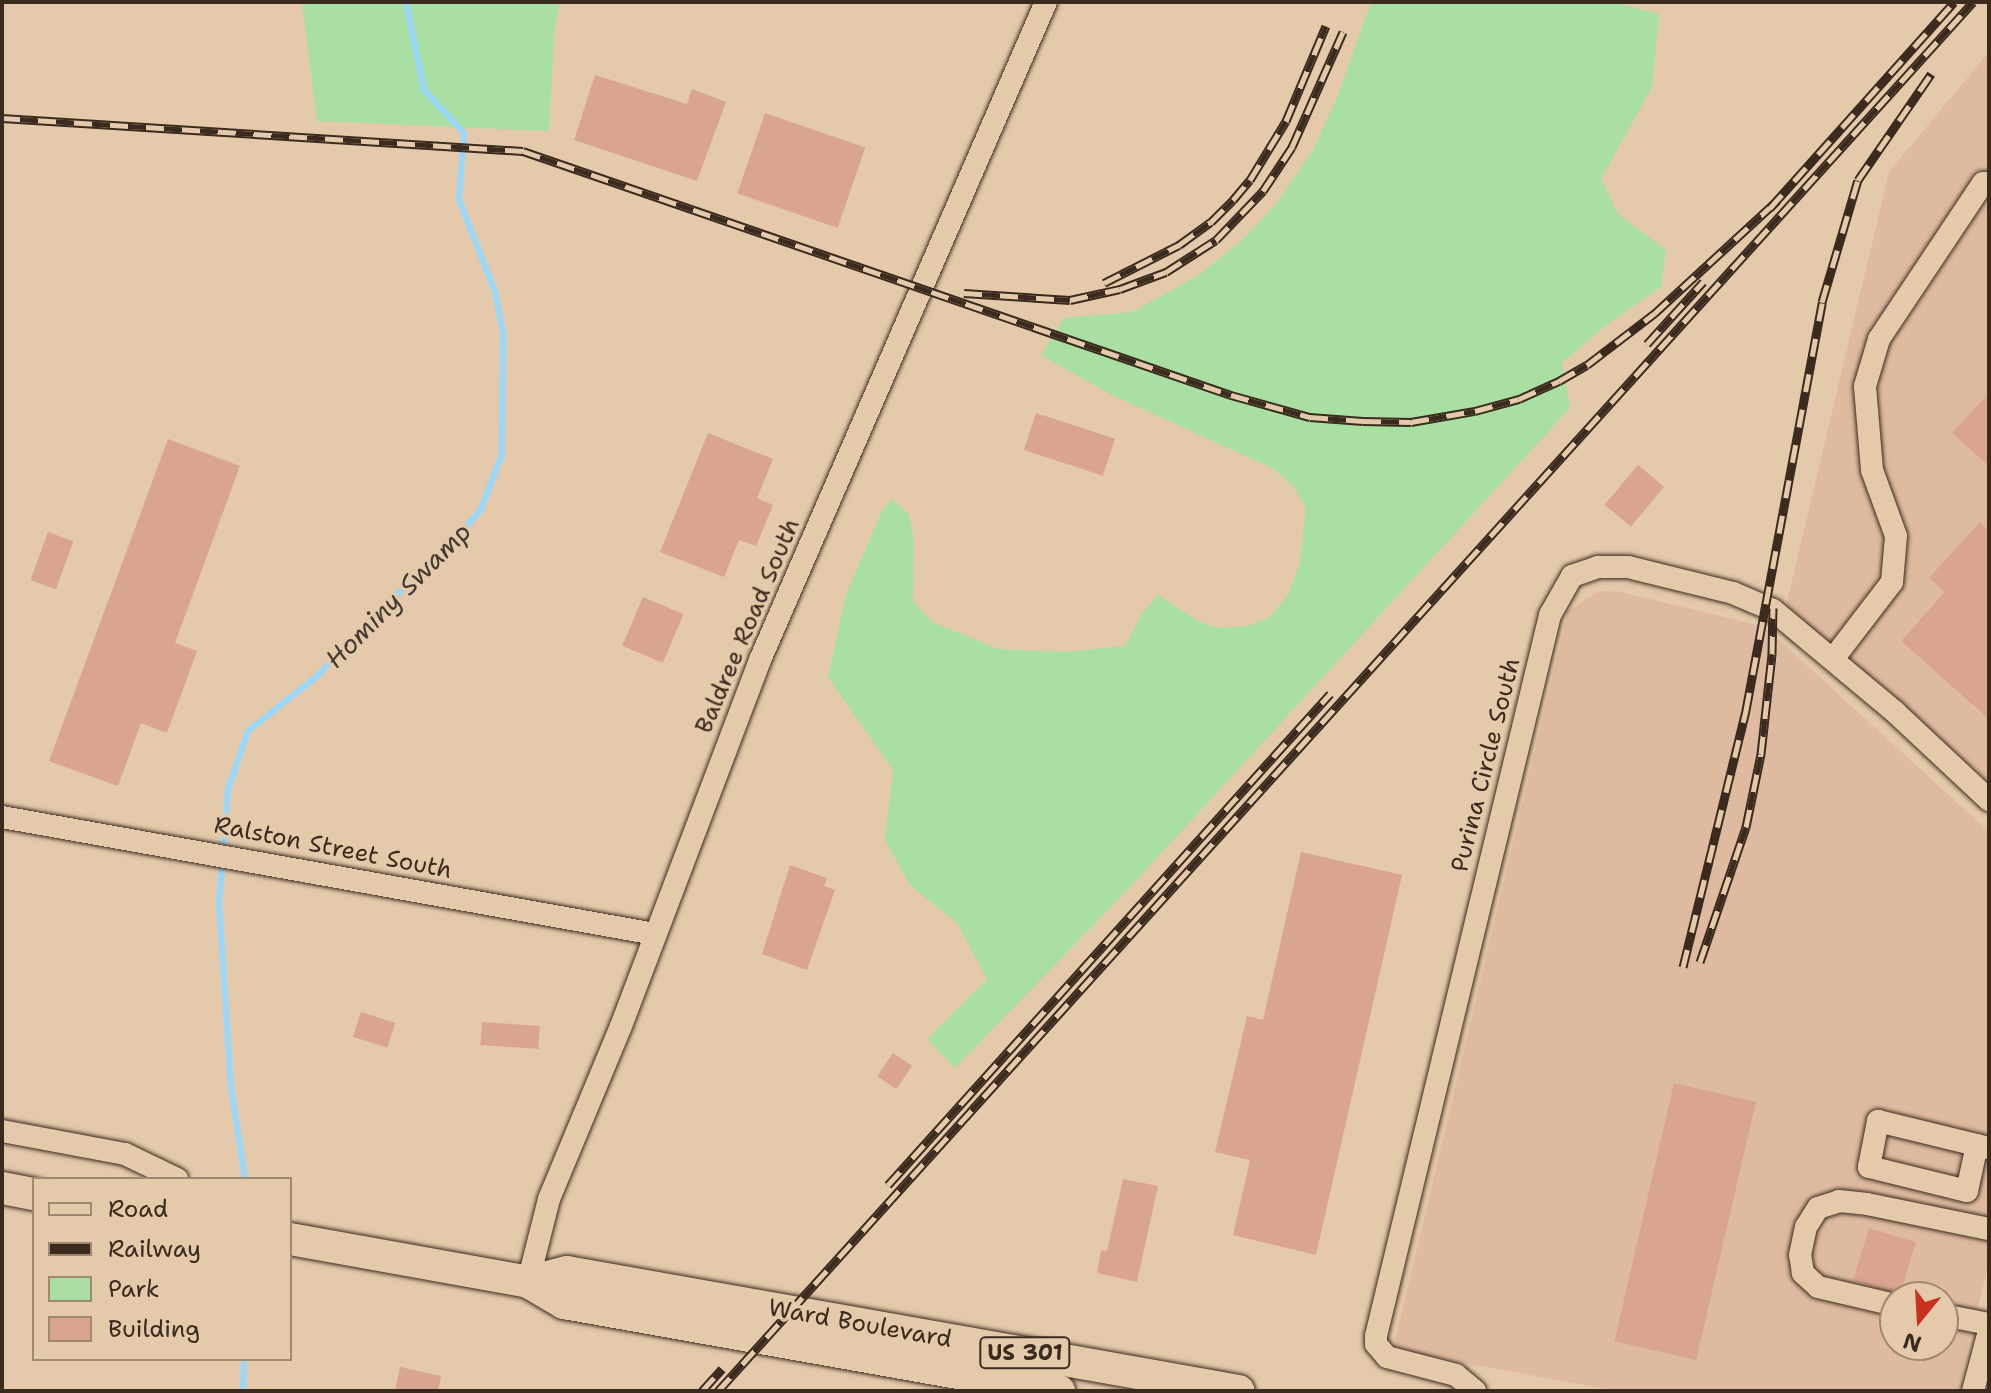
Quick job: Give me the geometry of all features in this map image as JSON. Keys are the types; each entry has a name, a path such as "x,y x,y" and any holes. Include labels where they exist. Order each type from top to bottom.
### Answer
{"highway":[{"path":"2,1188 32,1194"},
{"name":"Ward Boulevard","path":"292,1239 528,1282 564,1303 1059,1391"},
{"name":"Ward Boulevard","path":"528,1282 567,1272 1239,1391"}],"street":[{"name":"Baldree Road South","path":"528,1282 549,1199 760,660 1046,2"},
{"path":"1833,659 1892,582 1896,536 1872,470 1865,386 1879,339 1983,183 1989,183"},
{"name":"Purina Circle South","path":"1475,1391 1456,1375 1387,1357 1376,1344 1376,1336 1546,630 1562,589 1572,576 1609,566 1628,567 1733,593 1773,610 1833,659 1989,800"},
{"name":"Ralston Street South","path":"2,817 655,934"},
{"path":"1878,1121 1983,1147 1967,1191 1869,1167 1878,1121"},
{"path":"2,1131 125,1154 173,1177"},
{"path":"1879,1301 1818,1287 1803,1273 1800,1255 1806,1227 1818,1208 1839,1201 1867,1204 1989,1229"},
{"path":"1959,1318 1989,1324"},
{"path":"1973,1391 1989,1331"}],"shaded area":[{"path":"1989,52 1989,782 1786,606 1889,172"},
{"path":"1599,591 1621,592 1765,627 1989,832 1989,1262 1957,1391 1617,1391 1393,1350 1568,611"}],"green space":[{"path":"302,2 560,2 554,34 549,131 317,121"},
{"path":"1371,2 1613,2 1659,14 1652,87 1601,179 1618,214 1666,250 1661,287 1606,325 1562,363 1570,408 1132,885 955,1068 927,1039 987,979 957,923 910,885 885,840 893,770 828,677 846,594 882,511 892,499 909,514 914,540 913,601 932,622 998,649 1064,652 1125,646 1142,614 1157,595 1200,622 1219,628 1247,626 1269,618 1288,595 1300,563 1306,508 1293,486 1274,469 1110,394 1041,355 1064,318 1132,312 1199,275 1242,240 1277,203 1313,150 1338,95"}],"building":[{"path":"595,75 687,104 692,89 726,102 697,181 574,140"},
{"path":"765,113 865,148 838,228 737,193"},
{"path":"1989,393 1989,466 1952,433"},
{"path":"1036,413 1115,439 1103,476 1024,450"},
{"path":"708,433 773,459 757,498 773,505 756,546 739,540 724,577 660,552"},
{"path":"168,439 240,466 175,643 197,651 167,733 141,723 118,786 49,761"},
{"path":"1638,465 1664,487 1631,527 1605,505"},
{"path":"1980,522 1989,531 1989,719 1901,641 1945,592 1929,578"},
{"path":"48,532 73,541 56,589 31,580"},
{"path":"643,597 684,614 663,663 622,646"},
{"path":"1301,852 1402,875 1316,1255 1233,1235 1250,1160 1215,1152 1247,1016 1263,1020"},
{"path":"790,865 827,878 824,886 835,890 807,970 762,954"},
{"path":"361,1012 395,1023 387,1048 353,1037"},
{"path":"482,1022 540,1026 538,1049 480,1045"},
{"path":"893,1053 912,1066 896,1089 877,1076"},
{"path":"1674,1083 1756,1102 1696,1360 1614,1341"},
{"path":"1123,1179 1158,1186 1137,1282 1097,1273 1101,1250 1107,1251"},
{"path":"1869,1228 1916,1242 1904,1281 1879,1281 1879,1289 1853,1281"},
{"path":"400,1367 441,1376 438,1391 395,1391"}],"waterway":[{"name":"Hominy Swamp","path":"245,1177 231,1088 219,903 228,789 248,731 316,677 382,608 446,551 481,509 502,454 503,332 495,292 459,199 464,133 424,90 406,2"},
{"name":"Hominy Swamp","path":"243,1391 244,1361"}],"railway":[{"path":"1770,208 1954,2"},
{"path":"718,1391 1973,2"},
{"path":"1104,283 1179,245 1211,222 1233,200 1250,180 1286,121 1326,26"},
{"path":"964,293 1070,300 1120,289 1166,272 1216,240 1263,191 1292,147 1343,32"},
{"path":"1683,967 1746,710 1822,302 1858,180 1931,74"},
{"path":"2,118 523,151 1231,395 1310,417 1363,421 1411,422 1475,411 1519,399 1559,381 1587,365 1655,313 1777,201"},
{"path":"1647,344 1703,282"},
{"path":"1700,962 1746,827 1761,754 1772,654 1773,608"},
{"path":"888,1185 1330,694"},
{"path":"702,1391 722,1369"}]}
